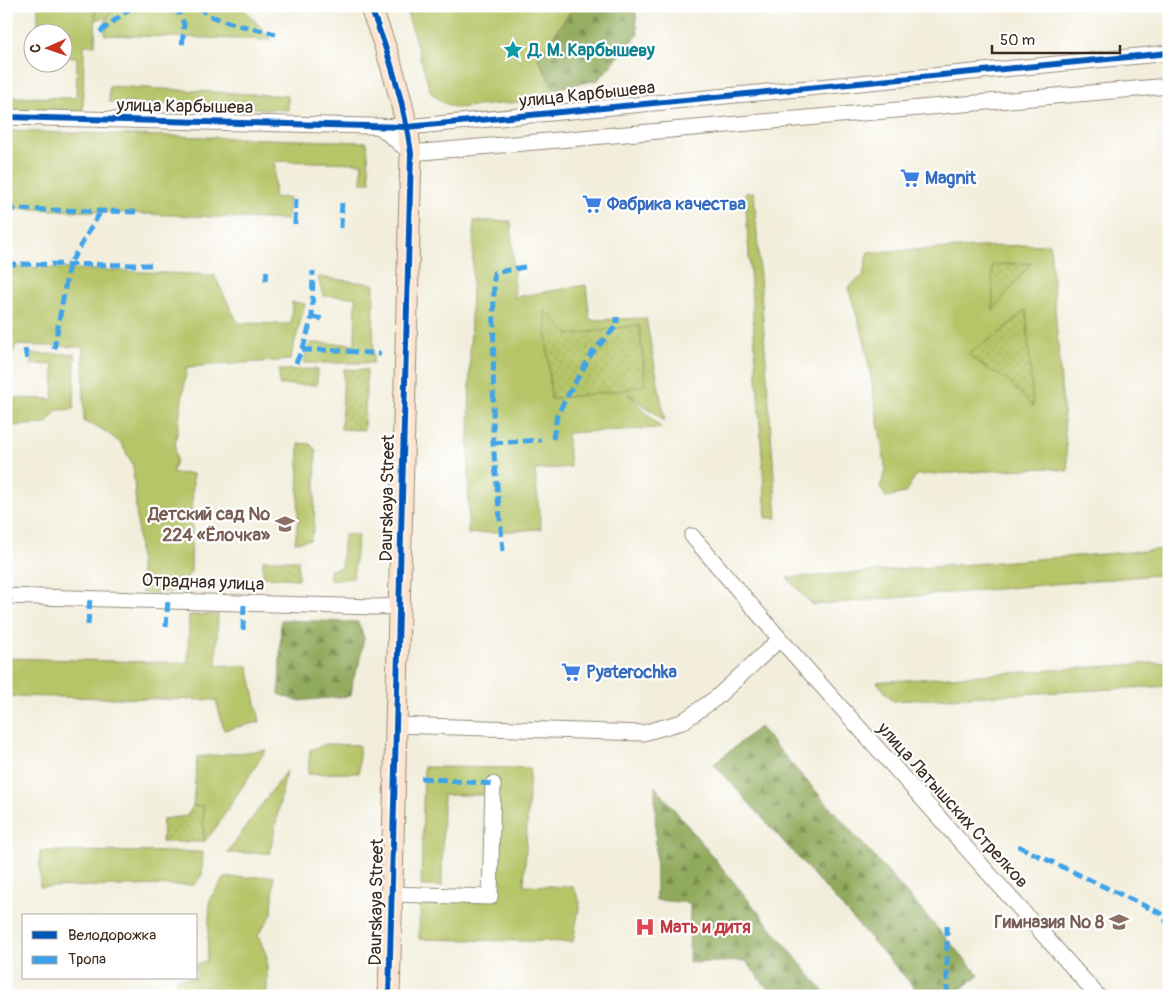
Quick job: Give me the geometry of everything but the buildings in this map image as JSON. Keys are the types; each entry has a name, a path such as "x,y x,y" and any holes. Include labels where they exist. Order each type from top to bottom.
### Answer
{"street":[{"name":"Daurskaya Street","path":"370,6 384,41 407,127 411,153 389,996"},
{"name":"улица Карбышева","path":"6,118 407,127 1169,53"},
{"path":"380,127 411,153 1169,86"},
{"name":"улица Латышских Стрелков","path":"692,536 780,639 1098,996"},
{"name":"Отрадная улица","path":"6,596 375,607 399,606"},
{"path":"396,725 643,733 682,722 716,698 780,639"},
{"path":"391,894 490,896 492,784"}],"green space":[{"path":"38,6 96,6 95,45 84,45 83,114 6,111 6,97 76,98 77,57 72,57 72,22 38,22"},
{"path":"96,6 116,6 107,17 95,20"},
{"path":"116,6 241,6 272,40 105,35 105,21"},
{"path":"410,6 574,6 538,58 554,89 531,101 455,108 441,101 431,93 408,16"},
{"path":"574,6 635,6 638,35 598,80 554,89 538,58"},
{"path":"109,86 288,96 288,110 109,102"},
{"path":"6,131 367,142 370,182 361,182 362,163 275,161 274,197 289,198 287,220 6,208"},
{"path":"754,192 777,518 766,518 745,193"},
{"path":"474,221 511,221 515,297 586,285 590,320 646,318 665,421 628,393 661,428 567,433 570,467 535,470 541,529 468,534"},
{"path":"1050,244 1068,471 1045,468 916,475 905,493 886,497 880,487 886,471 865,342 848,287 863,276 868,252"},
{"path":"1031,263 993,310 992,265"},
{"path":"6,266 214,275 238,323 291,324 292,302 305,304 290,360 187,367 175,446 176,460 172,473 193,474 191,571 180,585 171,592 142,593 133,465 121,443 100,428 84,422 83,347 16,345 8,363 7,398 53,399 54,365 32,364 31,354 75,354 74,409 57,410 46,424 6,426"},
{"path":"318,277 374,284 373,363 303,363 310,343 355,344 356,297 323,296"},
{"path":"1026,309 1033,406 1006,379 985,367 968,354 1002,331"},
{"path":"545,310 570,335 639,325 646,384 624,390 551,399"},
{"path":"317,369 317,385 279,385 279,370"},
{"path":"344,369 367,370 364,430 341,429"},
{"path":"299,443 310,444 316,450 314,528 310,540 295,542 298,519"},
{"path":"344,535 358,535 353,578 330,580 330,570 341,568"},
{"path":"1169,549 1169,574 813,605 787,578"},
{"path":"263,560 298,560 298,579 263,577"},
{"path":"218,614 216,665 248,666 260,722 224,730 216,700 6,696 6,658 188,663 189,615"},
{"path":"281,620 358,622 364,638 359,664 353,680 351,696 297,701 279,694"},
{"path":"1169,662 1169,686 893,701 877,682"},
{"path":"759,727 979,975 952,996 922,996 714,764"},
{"path":"326,744 359,745 359,773 308,774 310,750"},
{"path":"266,750 215,829 204,842 203,807 193,806 197,757"},
{"path":"424,767 530,768 524,885 573,887 580,902 573,942 419,939 420,898 491,899 489,780 482,795 443,795 442,886 421,886"},
{"path":"286,771 270,853 227,853"},
{"path":"655,786 827,996 773,996 746,961 689,963 690,903 656,900"},
{"path":"193,806 203,806 204,842 162,842 163,819 187,816"},
{"path":"40,851 203,852 202,875 194,885 40,887"},
{"path":"274,876 272,914 258,935 267,957 267,996 174,996 177,980 198,980 198,964 207,960 210,898 225,878"}],"marked path":[{"path":"100,32 133,6"},
{"path":"176,6 184,24 182,48"},
{"path":"199,6 207,15 234,24 276,34"},
{"path":"295,224 296,198"},
{"path":"341,228 342,199"},
{"path":"6,209 139,212"},
{"path":"54,349 69,265 101,211"},
{"path":"6,264 154,265"},
{"path":"503,551 493,443 494,273 529,266"},
{"path":"266,281 267,268"},
{"path":"296,363 304,345 312,317 313,271"},
{"path":"312,317 323,319"},
{"path":"553,439 557,415 592,353 617,325 617,317"},
{"path":"25,349 28,364"},
{"path":"302,350 334,350 381,354"},
{"path":"493,443 541,440"},
{"path":"8,622 10,596"},
{"path":"88,625 90,598"},
{"path":"166,627 168,600"},
{"path":"243,630 244,603"},
{"path":"421,778 493,784"},
{"path":"1018,846 1162,914 1169,926"},
{"path":"947,924 947,996"}],"cycle path":[{"path":"370,6 395,78 411,153 389,996"},
{"path":"6,117 407,127 1169,53"}],"place":[{"name":"Д. М. Карбышеву","path":"513,50"},
{"name":"Magnit","path":"910,178"},
{"name":"Фабрика качества","path":"592,204"},
{"name":"Детский сад № 224 «Ёлочка»","path":"285,524"},
{"name":"Pyaterochka","path":"571,672"},
{"name":"Гимназия № 8","path":"1119,922"},
{"name":"Мать и дитя","path":"645,927"}]}
